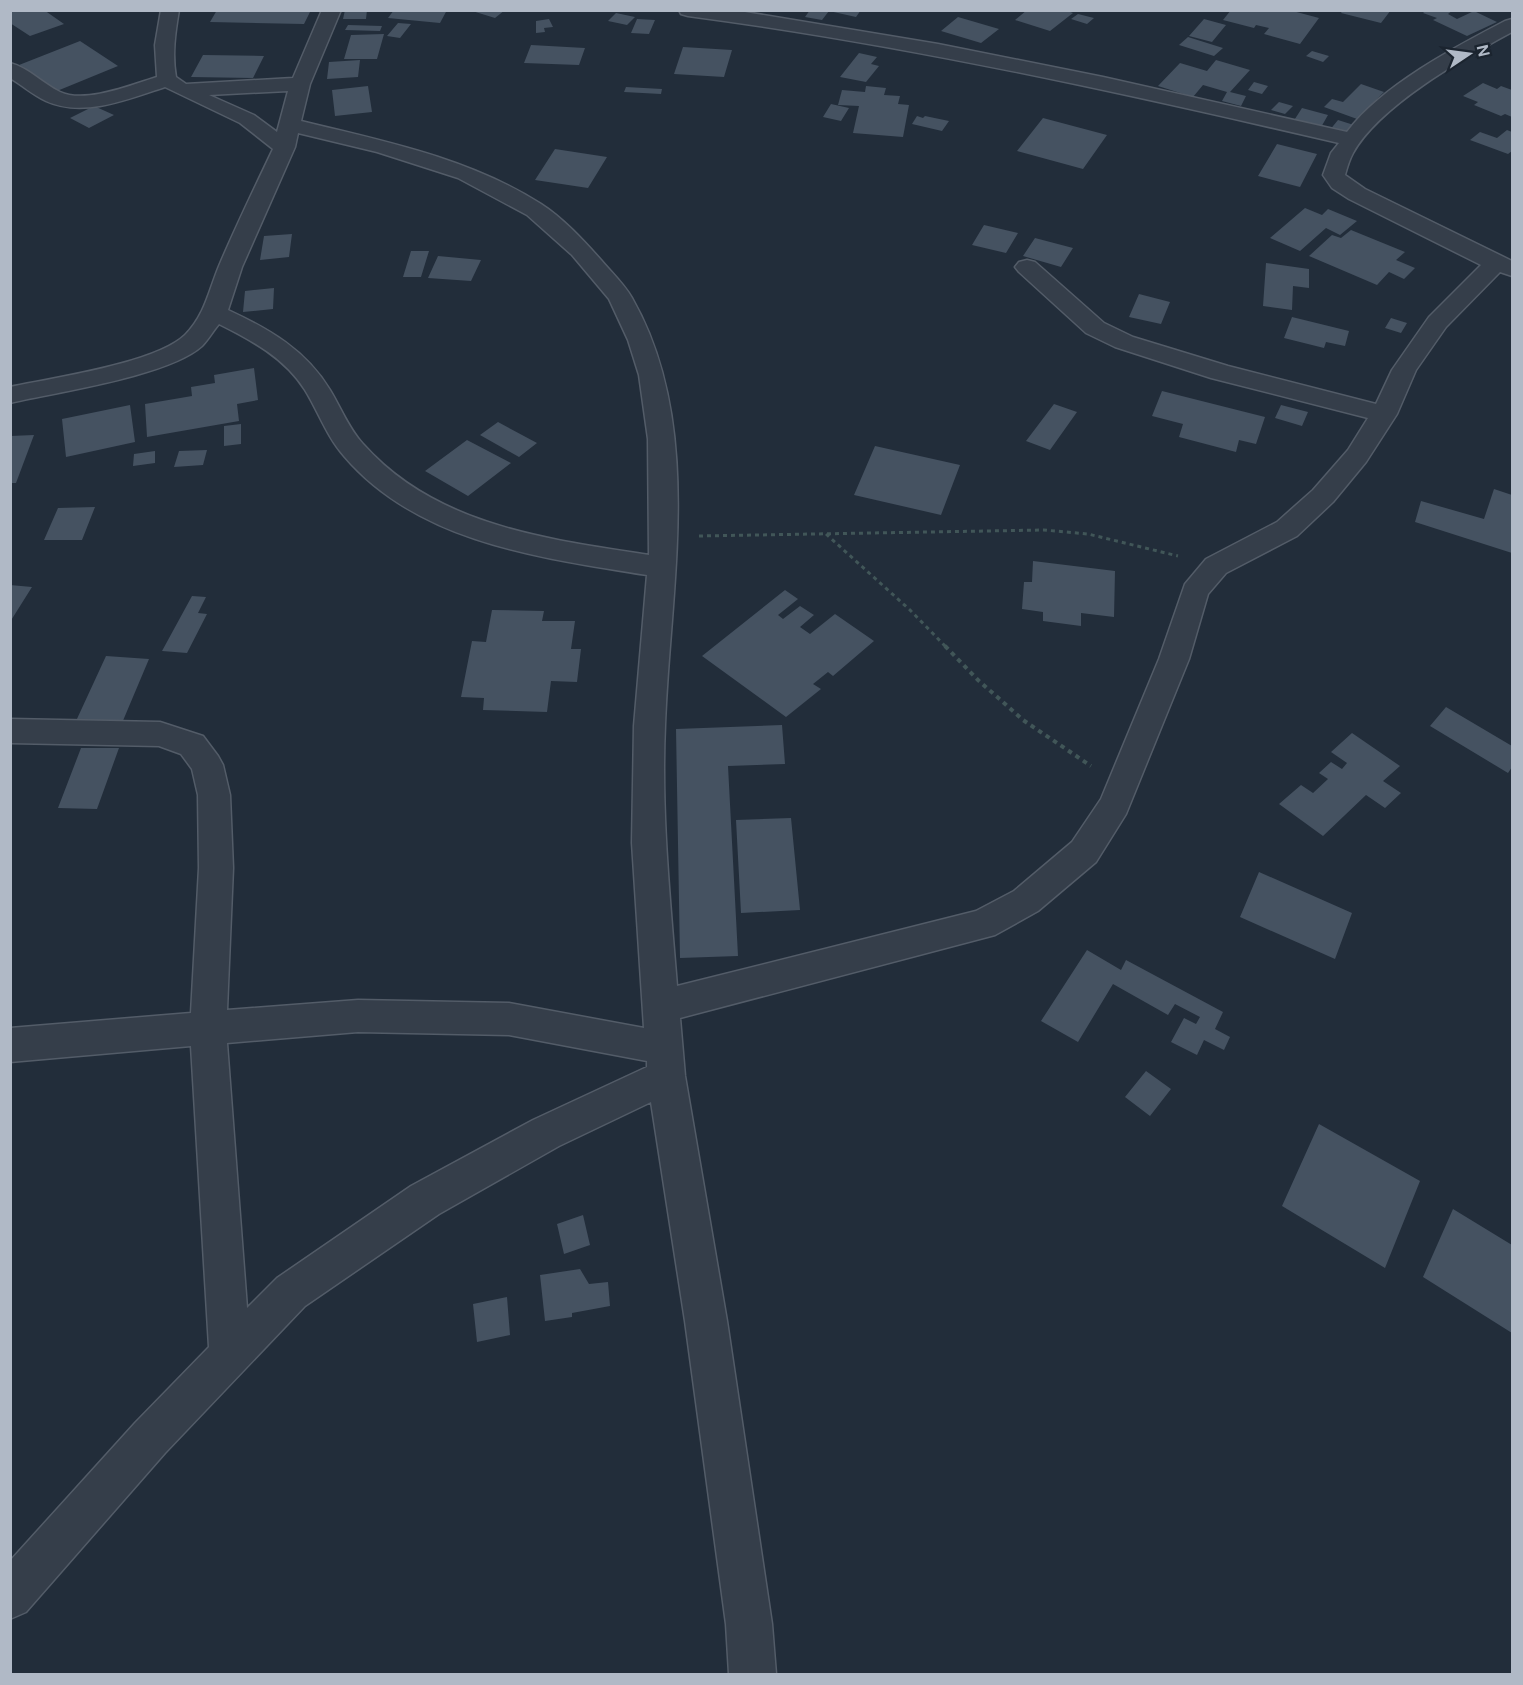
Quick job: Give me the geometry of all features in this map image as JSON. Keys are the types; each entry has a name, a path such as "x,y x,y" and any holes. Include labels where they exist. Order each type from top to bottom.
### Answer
{"street":[{"path":"170,10 164,37 163,58 174,85 247,120 287,135 384,148 466,173 535,210 580,250 620,297 640,340 651,375 661,440 662,552 649,726 649,843 665,1062 706,1321 749,1623 753,1674"},
{"path":"10,395 136,367 168,356 193,341 215,313 230,267 287,135 300,84 332,10"},
{"path":"688,10 777,22 1056,72 1351,139"},
{"path":"662,1006 983,924 1026,901 1084,852 1115,805 1174,659 1195,591 1216,566 1287,529 1323,496 1357,456 1384,414 1404,370 1437,322 1504,266 1357,195 1340,183 1334,175 1335,166 1351,139 1400,92 1443,63 1512,25"},
{"path":"10,69 55,98 78,101 113,97 174,85 300,84"},
{"path":"1027,267 1095,328 1124,342 1220,372 1384,414"},
{"path":"215,313 258,333 289,356 311,381 330,417 354,451 386,482 444,518 528,545 662,552"},
{"path":"10,731 160,734 192,745 207,765 214,795 216,868 208,1029 230,1355"},
{"path":"10,1045 358,1016 509,1019 665,1062"},
{"path":"10,1596 150,1438 291,1292 425,1200 546,1133 665,1062"}],"path":[{"path":"662,552 826,533 1055,531 1088,534 1216,566"},
{"path":"826,533 910,610 978,680 1023,720 1122,785"}],"building":[{"path":"10,10 44,10 64,24 30,36 10,23"},
{"path":"217,10 311,10 304,24 210,22"},
{"path":"345,10 367,10 366,19 343,19"},
{"path":"394,10 447,10 440,23 388,18"},
{"path":"469,10 505,10 495,18"},
{"path":"810,10 861,10 856,17 829,11 822,20 805,17"},
{"path":"1027,10 1065,10 1073,13 1050,31 1015,20"},
{"path":"1231,10 1289,10 1319,18 1300,44 1264,34 1269,28 1256,25 1254,28 1223,20"},
{"path":"1343,10 1391,10 1381,23 1341,13"},
{"path":"1426,10 1453,10 1448,14 1457,19 1474,11 1497,22 1467,36 1433,20 1437,18 1423,13"},
{"path":"616,13 635,17 627,25 608,21"},
{"path":"1078,14 1094,18 1087,24 1071,19"},
{"path":"958,17 999,29 981,43 941,31"},
{"path":"549,19 553,27 544,28 545,32 536,33 536,21"},
{"path":"637,19 655,20 649,34 631,33"},
{"path":"1204,19 1226,25 1212,42 1189,36"},
{"path":"398,23 411,24 400,38 387,36"},
{"path":"348,25 382,26 380,31 345,30"},
{"path":"384,34 377,59 344,59 351,35"},
{"path":"1188,37 1223,48 1214,56 1179,45"},
{"path":"80,41 118,66 57,91 19,65"},
{"path":"531,45 585,48 579,65 524,63"},
{"path":"683,47 732,50 724,77 674,74"},
{"path":"1312,51 1329,56 1323,62 1306,56"},
{"path":"859,53 877,57 871,64 879,66 866,82 840,77"},
{"path":"203,55 264,56 253,78 191,77"},
{"path":"360,60 358,77 327,79 329,62"},
{"path":"1216,60 1250,70 1230,92 1246,96 1241,106 1222,101 1227,92 1203,85 1193,97 1158,86 1180,63 1207,71"},
{"path":"1254,82 1268,86 1262,94 1248,90"},
{"path":"1483,83 1497,89 1501,86 1512,90 1512,117 1505,114 1501,116 1474,105 1478,102 1463,96"},
{"path":"1361,84 1384,92 1357,119 1324,107 1332,99 1343,102"},
{"path":"368,86 372,112 335,116 332,90"},
{"path":"866,86 886,88 884,95 900,96 898,104 909,105 903,137 853,133 859,106 838,105 842,90 865,92"},
{"path":"626,87 662,89 661,94 624,92"},
{"path":"1279,102 1293,106 1285,114 1271,110"},
{"path":"831,104 849,108 841,121 823,117"},
{"path":"94,106 114,115 89,128 70,118"},
{"path":"1302,108 1328,115 1320,129 1293,122"},
{"path":"917,116 949,121 942,131 912,124"},
{"path":"1043,118 1107,135 1083,169 1017,151"},
{"path":"1338,120 1357,126 1348,137 1329,131"},
{"path":"1507,130 1512,132 1512,151 1508,154 1470,140 1480,132 1497,138"},
{"path":"1277,144 1317,154 1300,187 1258,176"},
{"path":"555,149 607,157 588,188 535,180"},
{"path":"1305,208 1322,215 1328,209 1357,221 1340,235 1326,228 1300,251 1270,238"},
{"path":"984,225 1018,233 1006,253 972,245"},
{"path":"1351,230 1405,252 1396,260 1415,268 1404,279 1389,272 1377,285 1309,256 1332,235 1341,238"},
{"path":"292,234 289,257 260,260 264,236"},
{"path":"1035,238 1073,248 1061,267 1023,256"},
{"path":"411,251 429,251 421,277 403,277"},
{"path":"438,256 481,260 471,281 428,278"},
{"path":"1266,263 1309,269 1309,288 1293,286 1292,310 1263,306"},
{"path":"274,288 273,309 243,312 245,291"},
{"path":"1139,294 1170,302 1161,324 1129,317"},
{"path":"1292,317 1349,331 1345,346 1326,342 1324,348 1284,338"},
{"path":"1391,318 1407,323 1401,333 1385,328"},
{"path":"254,368 258,400 237,404 239,421 147,437 145,404 192,396 191,387 215,383 214,375"},
{"path":"1162,391 1265,417 1256,444 1239,440 1236,452 1179,437 1183,424 1152,416"},
{"path":"1054,404 1077,412 1050,450 1026,441"},
{"path":"130,405 135,442 66,457 62,419"},
{"path":"1281,405 1308,412 1302,426 1275,418"},
{"path":"498,422 537,443 519,457 480,435"},
{"path":"241,424 241,444 224,446 224,426"},
{"path":"34,435 16,483 10,483 10,436"},
{"path":"467,440 511,463 468,496 425,471"},
{"path":"875,446 960,465 941,515 854,495"},
{"path":"207,450 203,465 174,467 179,451"},
{"path":"155,451 155,463 133,466 134,454"},
{"path":"1494,489 1512,495 1512,553 1415,522 1421,501 1484,519"},
{"path":"95,507 82,540 44,540 58,508"},
{"path":"1033,561 1115,571 1114,617 1081,613 1081,626 1043,621 1043,612 1022,609 1024,582 1032,582"},
{"path":"10,585 32,587 10,622"},
{"path":"785,590 798,599 778,615 783,619 800,606 814,615 800,627 810,634 835,614 874,641 833,676 828,672 813,684 821,689 786,717 702,656"},
{"path":"192,596 206,597 198,613 207,614 187,653 162,651"},
{"path":"492,610 544,611 542,621 575,621 571,649 581,649 577,682 551,681 547,712 483,710 484,698 461,697 472,641 486,642"},
{"path":"106,656 149,659 122,723 76,721"},
{"path":"1446,707 1512,746 1512,767 1508,773 1430,726"},
{"path":"782,725 785,764 728,766 738,956 680,958 676,729"},
{"path":"1352,733 1400,766 1383,781 1401,793 1385,808 1366,795 1323,836 1279,804 1301,785 1313,793 1328,779 1319,773 1331,762 1342,769 1347,763 1331,752"},
{"path":"81,748 119,748 97,809 58,808"},
{"path":"791,818 800,910 741,913 736,820"},
{"path":"1259,872 1352,913 1335,959 1240,917"},
{"path":"1087,950 1121,970 1126,960 1223,1012 1215,1029 1230,1037 1224,1050 1204,1040 1197,1055 1171,1042 1184,1018 1196,1024 1200,1017 1175,1004 1168,1015 1113,984 1078,1042 1041,1021"},
{"path":"1146,1071 1171,1089 1150,1116 1125,1097"},
{"path":"1319,1124 1420,1181 1385,1268 1282,1206"},
{"path":"1453,1209 1512,1245 1512,1333 1423,1277"},
{"path":"583,1215 590,1245 564,1254 557,1224"},
{"path":"580,1269 589,1284 608,1282 610,1306 572,1313 572,1317 545,1321 540,1275"},
{"path":"507,1297 510,1335 477,1342 473,1304"}]}
